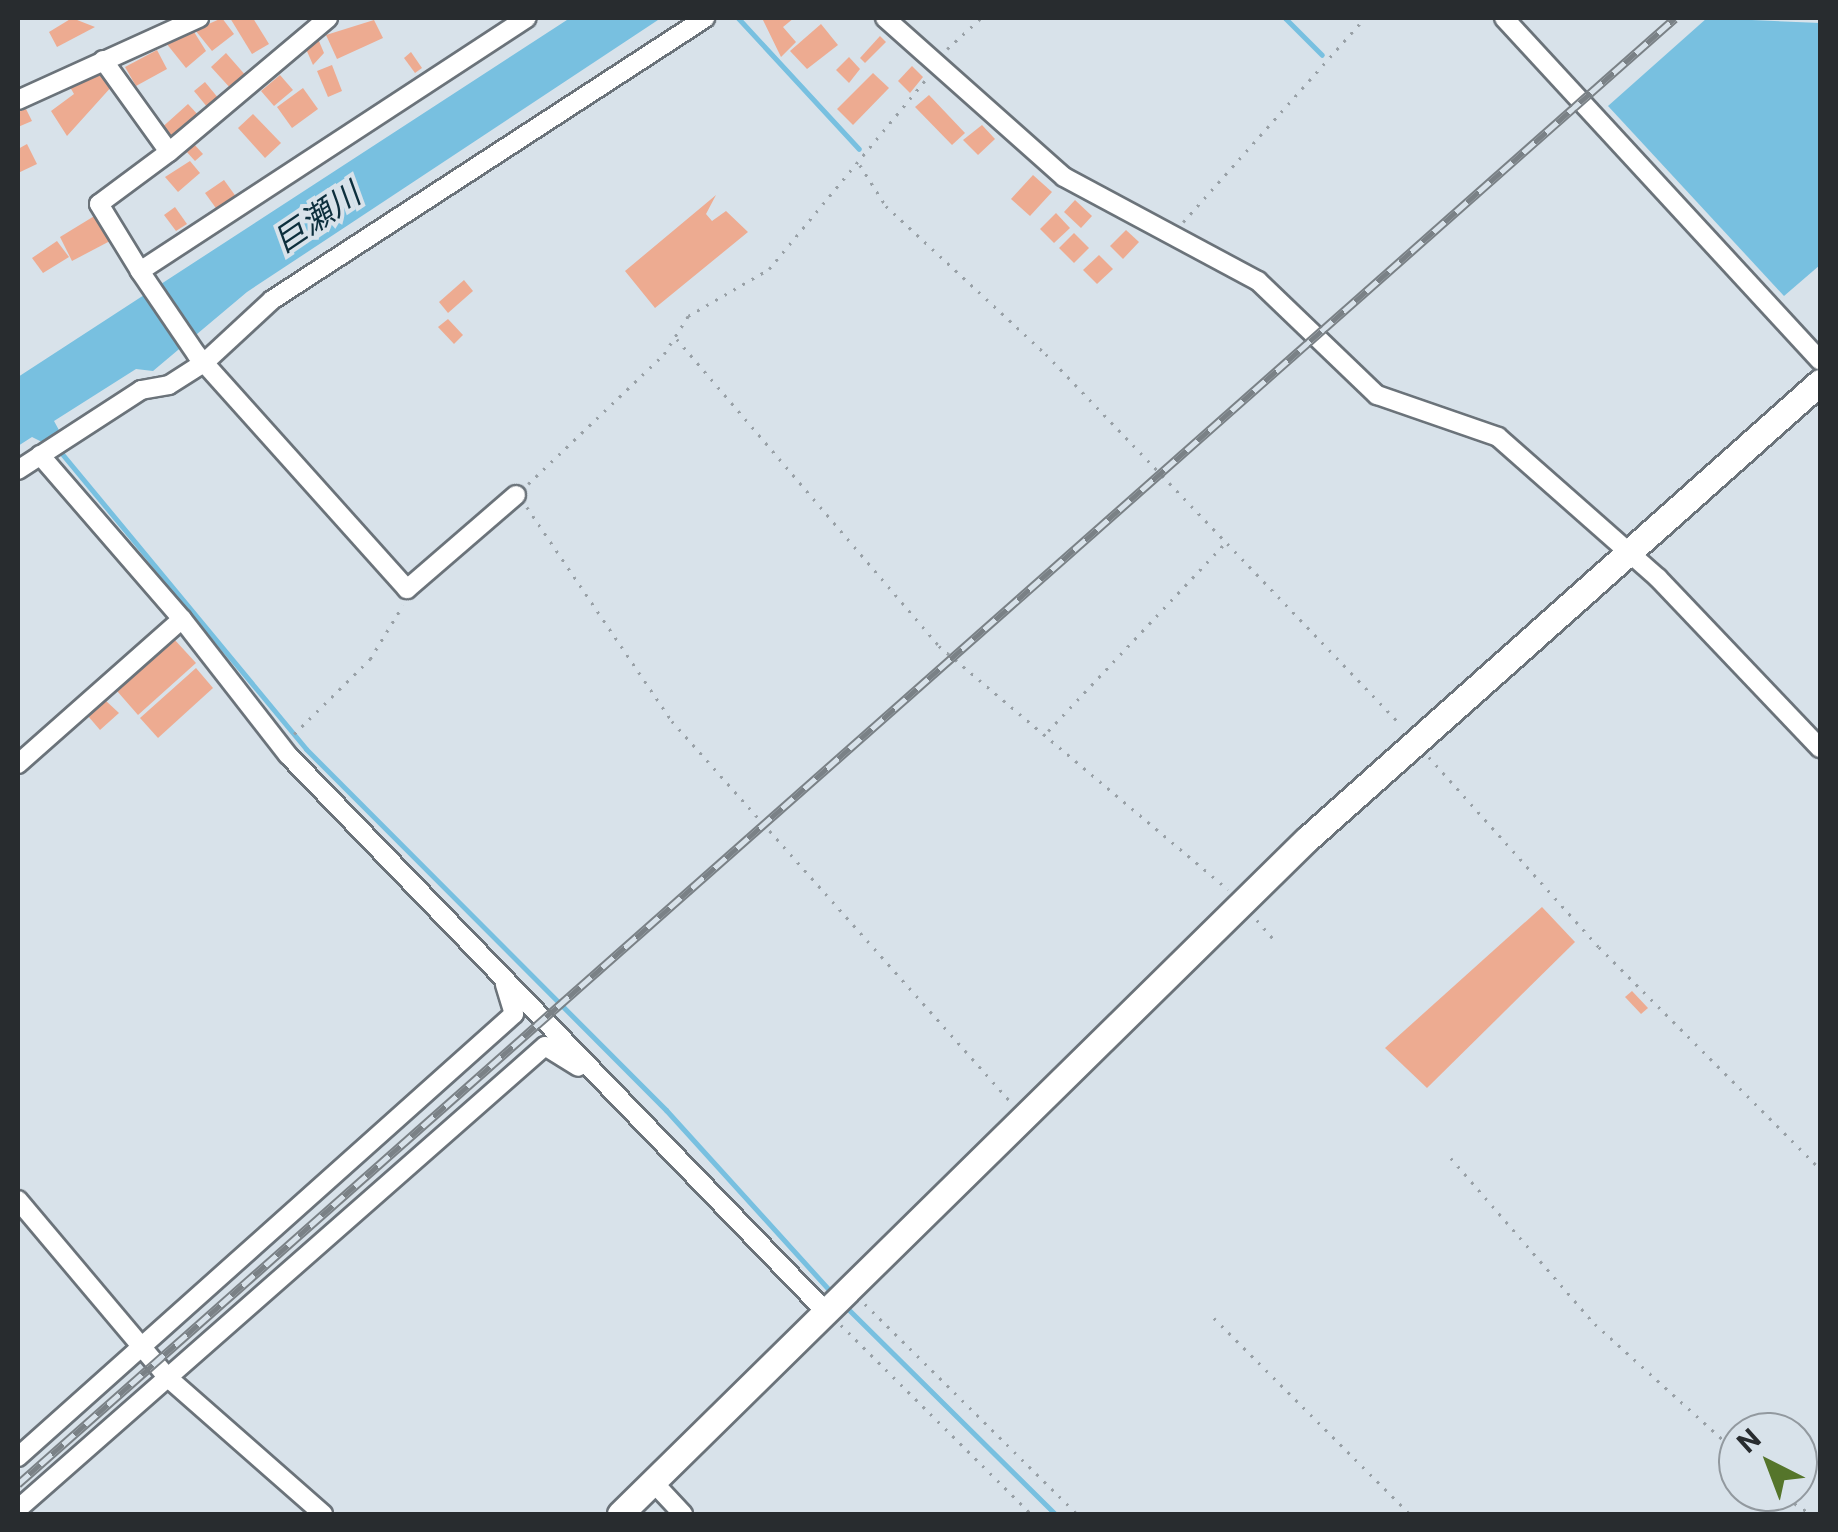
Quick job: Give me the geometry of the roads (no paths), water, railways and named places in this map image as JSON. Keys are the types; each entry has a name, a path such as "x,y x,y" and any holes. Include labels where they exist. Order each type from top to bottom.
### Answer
{"street":[{"path":"18,100 200,18"},
{"path":"328,18 169,152 100,204 142,275 201,359 410,590 516,495"},
{"path":"142,275 528,18"},
{"path":"18,470 201,359 272,300 705,18"},
{"path":"885,18 1090,197 1258,281 1378,395 1498,438 1630,552 1820,748"},
{"path":"1504,18 1820,360"},
{"path":"103,60 169,152"},
{"path":"620,1514 1242,902 1820,382"},
{"path":"43,453 182,619 288,755 625,1097 838,1301"},
{"path":"18,764 182,619"},
{"path":"18,1457 514,1014 503,975"},
{"path":"18,1510 545,1046 625,1097"},
{"path":"18,1200 166,1376 323,1514"},
{"path":"653,1482 683,1514"}],"water":[{"name":"巨瀬川","path":"570,18 661,18 247,292 153,371 136,369 54,421 60,432 44,443 32,437 18,446 18,377"},
{"path":"1707,18 1820,23 1820,265 1784,296 1608,106"}],"waterway":[{"path":"738,18 859,149"},
{"path":"1285,18 1322,55"},
{"path":"58,449 306,749 666,1110 833,1294"},
{"path":"844,1305 1055,1514"}],"railway":[{"path":"18,1484 1675,18"}]}
